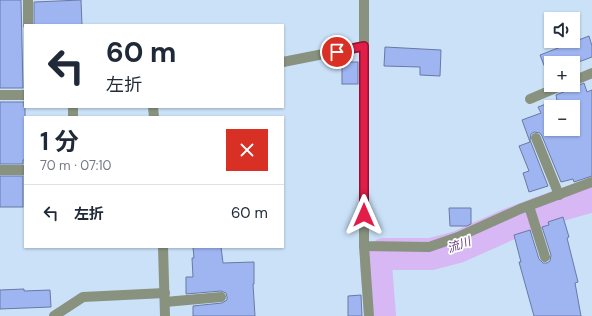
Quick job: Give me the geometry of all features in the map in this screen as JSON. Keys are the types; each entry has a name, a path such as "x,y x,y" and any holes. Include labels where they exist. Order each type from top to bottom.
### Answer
{"street":[{"path":"28,0 28,24"},
{"path":"364,0 364,246 369,316"},
{"path":"284,62 364,46"},
{"path":"580,78 592,73"},
{"path":"530,99 546,92"},
{"path":"0,95 24,95"},
{"path":"536,138 559,195"},
{"path":"0,170 24,170"},
{"path":"364,246 429,247 458,237 529,206 592,182"},
{"path":"529,206 545,257"},
{"path":"162,248 166,316"},
{"path":"54,316 83,297 221,297"}],"building":[{"path":"0,0 21,0 23,88 0,88"},
{"path":"81,0 82,24 34,24 34,2"},
{"path":"589,36 592,46 592,57 580,62 580,56 544,56 544,65 540,55 558,48 580,48 580,39"},
{"path":"385,47 441,50 440,76 420,75 420,67 384,66"},
{"path":"342,62 358,62 358,84 342,84"},
{"path":"584,83 587,92 592,90 592,176 574,182 573,179 561,182 542,136 540,133 534,132 531,134 530,140 548,186 529,192 523,173 529,171 519,146 530,142 522,120 541,113 538,107 544,105 544,136 580,136 580,100 557,100 556,95 564,92 580,92 580,85"},
{"path":"0,102 24,102 25,116 23,164 0,164"},
{"path":"0,176 23,176 23,207 0,207"},
{"path":"449,208 471,208 471,224 467,226 450,226"},
{"path":"563,217 569,237 567,238 578,282 575,283 581,316 534,316 519,262 521,262 514,235 530,230 539,259 543,263 547,263 550,261 551,255 542,227 549,225 548,222"},
{"path":"193,248 221,248 223,263 254,262 253,284 255,316 193,316 193,306 222,303 227,300 226,293 221,291 186,294 186,277 193,277 192,258 194,258"},
{"path":"24,289 24,291 50,290 51,307 0,309 0,290"},
{"path":"361,295 362,316 348,316 348,296"}],"waterway":[{"name":"流川","path":"380,316 376,264 384,254 431,254 458,247 507,225 558,206 592,196"}],"route":[{"path":"337,52 364,46 364,215"}]}
